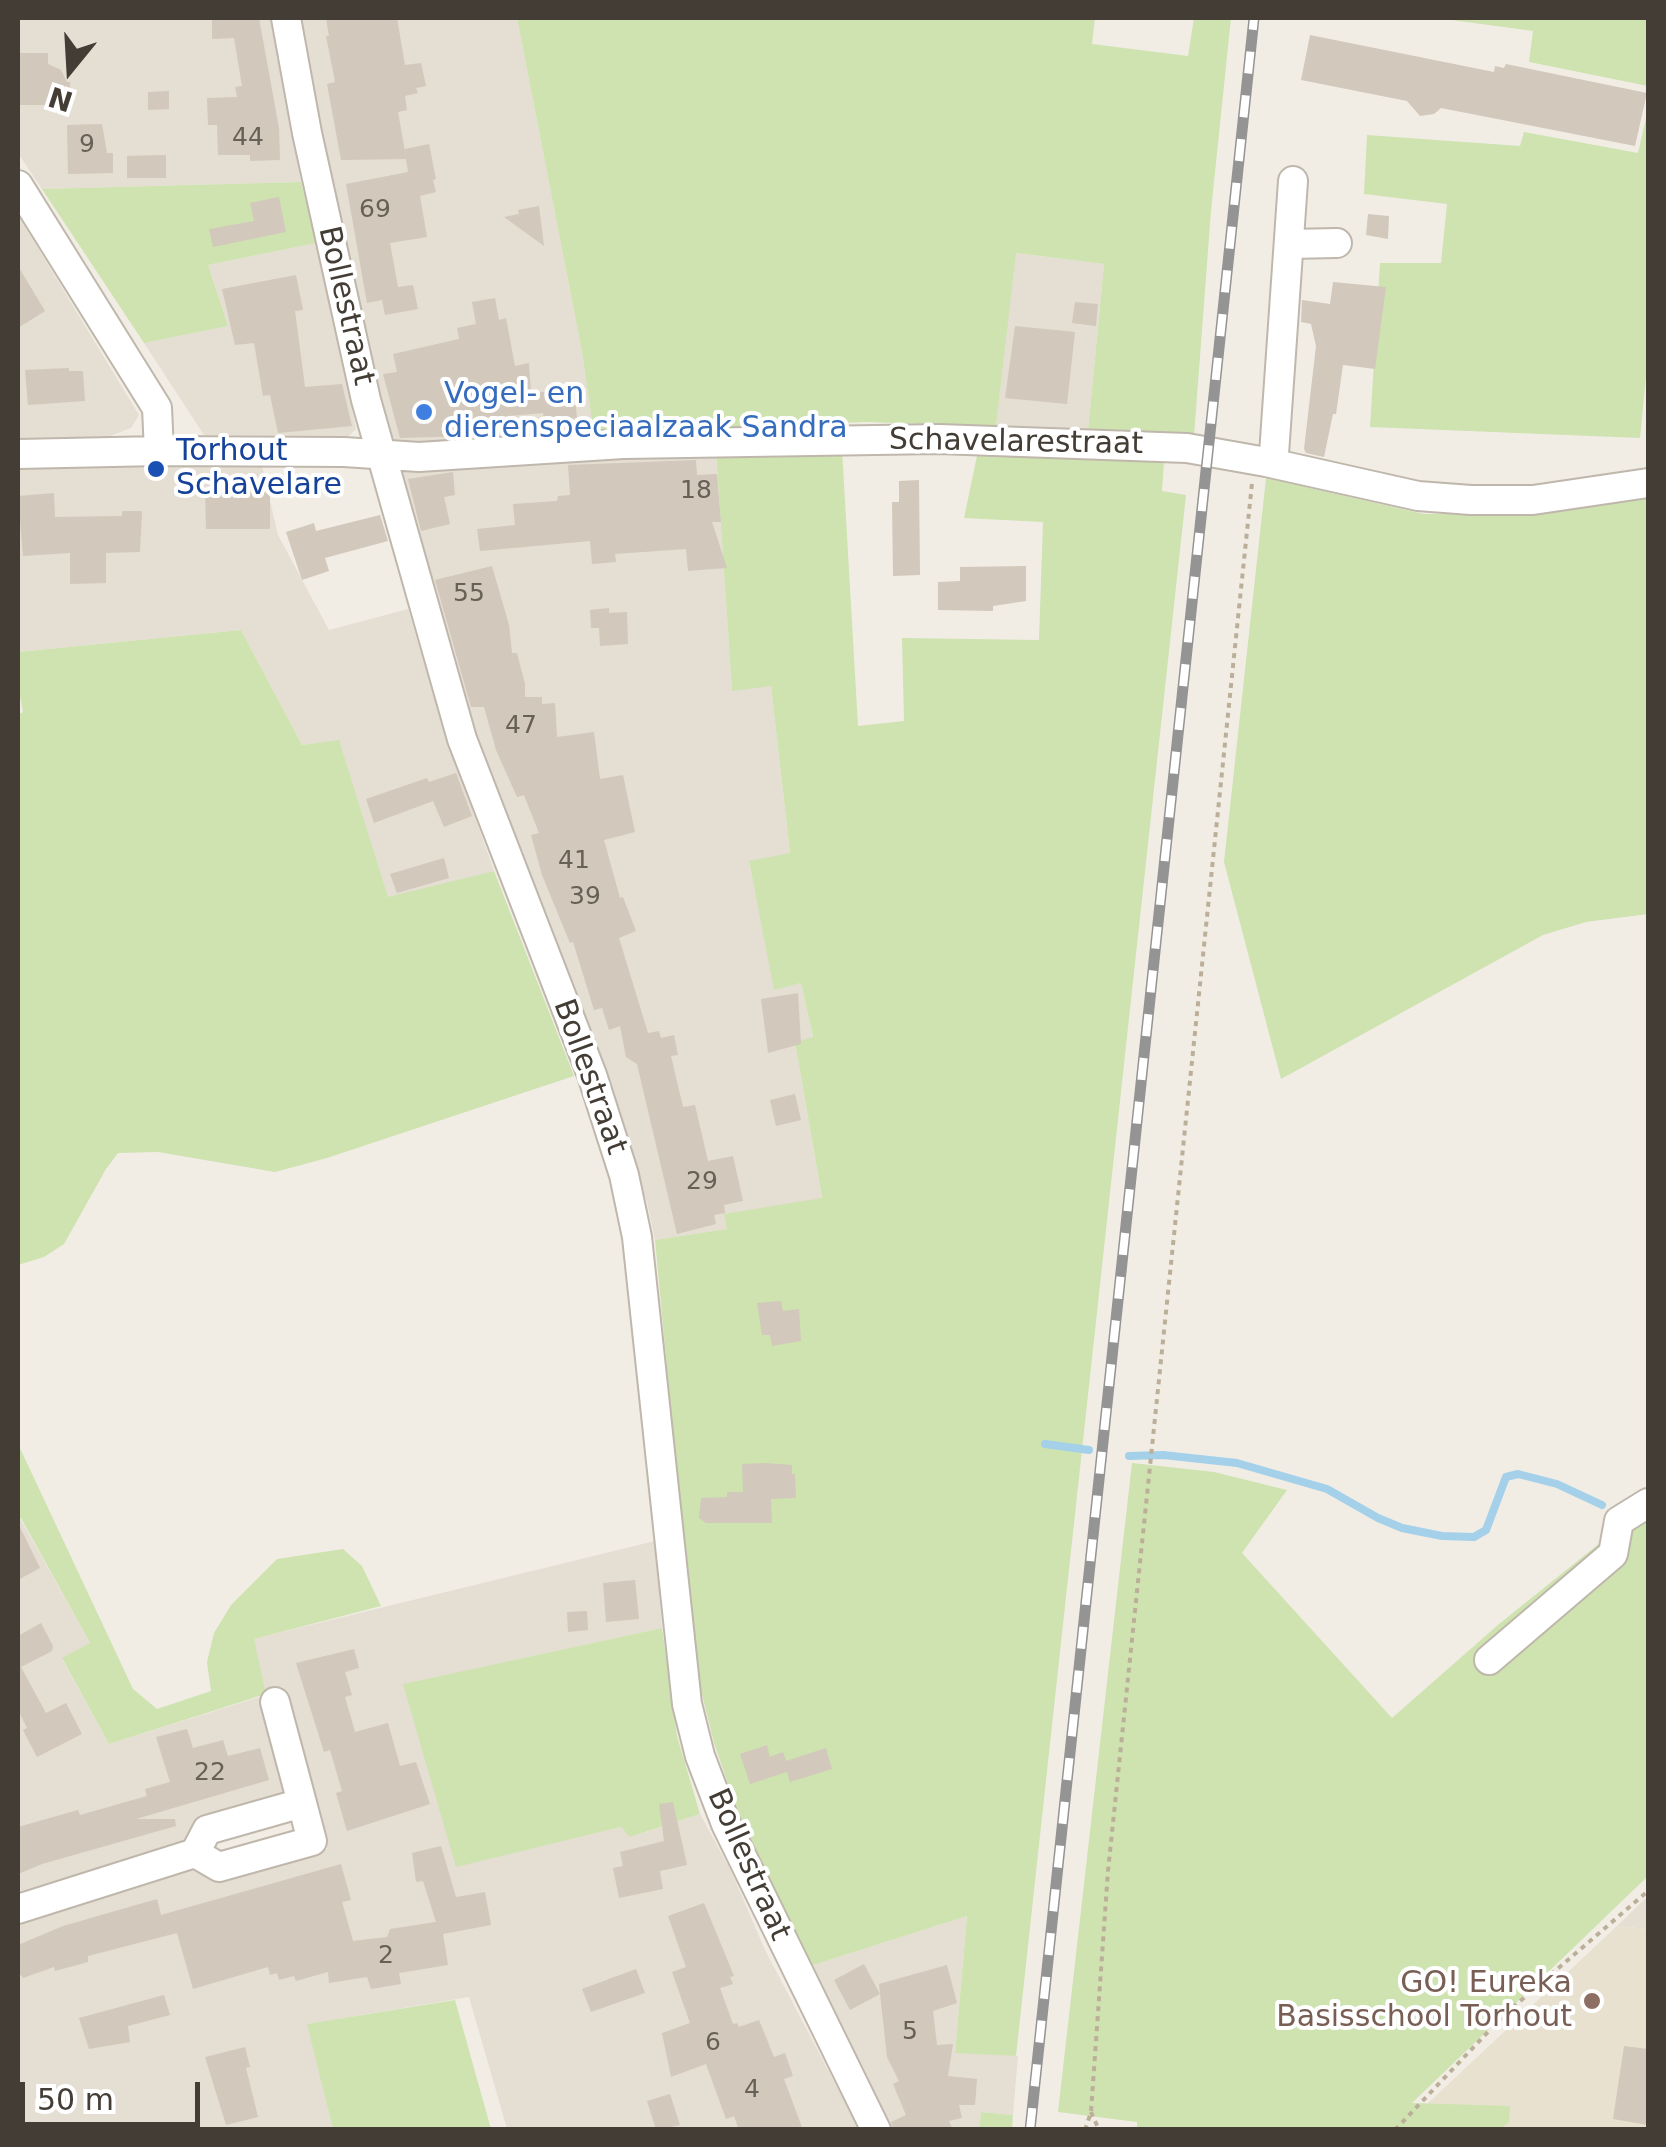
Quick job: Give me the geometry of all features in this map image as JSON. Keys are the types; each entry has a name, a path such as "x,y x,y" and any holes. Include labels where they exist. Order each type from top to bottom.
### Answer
{"street":[{"name":"Bollestraat","path":"286,18 307,133 381,456 462,738 592,1076 624,1174 637,1237 687,1704 700,1756 734,1840 876,2130"},
{"path":"1266,462 1274,454 1293,182"},
{"path":"18,185 157,408 159,451"},
{"path":"1289,244 1337,243"},
{"name":"Schavelarestraat","path":"18,454 344,452 419,457 623,444 938,439 1187,448 1418,496 1471,500 1534,500 1648,483"},
{"path":"1489,1660 1613,1554 1619,1522 1648,1502"},
{"path":"18,1909 196,1854 219,1867 312,1841 275,1702"},
{"path":"196,1854 207,1830 302,1804"}],"path":[{"path":"1085,2130 1091,2112 1108,1871 1253,472 1266,462"},
{"path":"1395,2130 1504,2015 1648,1891"},
{"path":"1091,2112 1099,2130"}],"shaded area":[{"path":"18,18 270,18 301,182 42,189 18,153"},
{"path":"296,18 517,18 582,352 594,435 401,446 394,441 375,393"},
{"path":"18,215 139,415 131,428 105,438 18,443"},
{"path":"316,243 356,429 349,436 204,435 144,343 228,326 208,265"},
{"path":"1015,253 1104,264 1088,431 996,426"},
{"path":"716,452 732,690 771,685 790,854 749,862 775,989 801,983 813,1038 795,1042 822,1199 725,1214 728,1229 655,1240 647,1202 626,1143 502,826 394,468"},
{"path":"262,466 278,535 329,630 408,609 441,721 494,871 388,898 339,741 302,745 241,630 18,652 18,468"},
{"path":"20,1518 90,1643 62,1659 109,1744 266,1695 253,1639 655,1541 662,1628 404,1684 457,1866 621,1827 631,1837 700,1814 732,1873 765,1950 859,2129 507,2129 469,1997 308,2024 333,2129 18,2129 18,1924 194,1867 218,1881 327,1849 310,1787 196,1821 187,1841 18,1892"},
{"path":"1648,1896 1648,1929 1617,1926"},
{"path":"967,1916 955,2052 1018,2056 1013,2115 981,2112 979,2129 892,2129 807,1967"},
{"name":"GO! Eureka Basisschool Torhout","path":"1617,1926 1648,1929 1648,2129 1497,2129 1508,2123 1426,2105"}],"green space":[{"path":"517,18 1095,18 1092,44 1188,56 1194,18 1231,18 1194,436 1088,431 1104,264 1016,253 996,426 864,422 594,435 582,352"},
{"path":"1437,18 1648,18 1648,86 1529,62 1533,31"},
{"path":"1648,109 1648,356 1640,438 1370,427 1380,263 1441,263 1447,204 1364,194 1367,135 1520,146 1524,132 1638,153"},
{"path":"301,182 316,243 208,265 228,326 144,343 42,189"},
{"path":"842,449 858,726 904,721 902,638 1039,640 1043,522 964,518 978,451 1164,461 1162,491 1186,495 1016,2056 955,2053 967,1916 807,1967 756,1865 714,1743 695,1666 655,1240 727,1229 724,1214 822,1198 795,1042 813,1037 801,983 774,990 749,861 790,853 771,686 732,691 716,452"},
{"path":"1266,478 1424,514 1496,514 1648,498 1648,914 1586,922 1543,935 1281,1079 1224,862"},
{"path":"241,630 302,745 339,740 388,897 494,871 574,1076 275,1172 158,1152 118,1153 64,1244 44,1257 18,1265 18,715 23,712 18,652"},
{"path":"18,1444 133,1689 157,1709 211,1691 207,1662 214,1633 231,1605 277,1559 343,1549 362,1566 381,1606 254,1639 266,1694 109,1744 62,1658 90,1643 21,1518 18,1519"},
{"path":"1132,1463 1214,1472 1287,1490 1242,1553 1392,1718 1499,1624 1648,1507 1648,1876 1412,2103 1510,2106 1509,2123 1497,2130 1137,2130 1137,2122 1058,2112"},
{"path":"662,1628 677,1736 700,1814 630,1837 621,1827 456,1867 403,1684"},
{"path":"455,2000 491,2129 333,2129 307,2024"},
{"path":"981,2112 1013,2115 1012,2129 979,2129"}],"building":[{"path":"212,18 259,18 279,128 280,160 250,161 250,155 218,155 217,125 208,125 207,98 237,97 235,87 242,86 234,38 212,39"},
{"path":"326,18 397,18 405,65 421,63 426,86 405,96 407,110 398,112 406,157 405,149 429,144 436,192 420,196 427,237 390,243 398,287 413,285 418,309 385,315 382,300 367,303 346,184 408,172 406,159 341,160 327,84 335,82"},
{"path":"1310,35 1494,72 1495,66 1504,68 1506,64 1647,93 1635,146 1441,108 1434,114 1420,116 1407,101 1301,80"},
{"path":"18,53 48,53 48,64 61,70 70,82 71,105 18,105"},
{"path":"169,91 169,109 148,110 148,92"},
{"path":"102,124 107,153 113,153 113,173 68,174 67,125"},
{"path":"166,155 166,178 127,178 127,156"},
{"path":"279,197 286,232 213,247 209,229 254,221 250,203"},
{"path":"539,206 544,246 504,217"},
{"path":"1368,214 1389,216 1388,239 1366,235"},
{"path":"18,266 45,311 18,328"},
{"path":"296,275 303,310 295,311 305,387 342,384 352,426 278,433 270,395 263,396 254,343 235,345 222,289"},
{"path":"1333,282 1386,287 1375,369 1343,365 1336,414 1324,457 1304,449 1316,346 1311,324 1301,322 1302,300 1330,304"},
{"path":"495,298 499,320 506,318 515,366 529,363 531,393 574,389 577,418 544,422 543,413 472,419 472,436 400,438 383,374 397,372 393,354 459,339 457,328 476,324 472,302"},
{"path":"1075,302 1098,304 1096,326 1072,323"},
{"path":"1015,326 1075,332 1067,404 1005,398"},
{"path":"25,370 83,371 85,401 28,405"},
{"path":"696,460 697,475 717,474 721,522 712,522 727,568 688,571 686,549 615,554 616,562 592,564 590,541 480,551 477,529 515,525 513,504 557,501 558,496 570,495 568,465"},
{"path":"453,472 455,495 444,497 450,524 421,531 408,479"},
{"path":"919,480 920,575 893,576 892,502 899,502 899,481"},
{"path":"205,492 270,492 270,529 206,529"},
{"path":"54,493 55,517 122,516 122,511 142,511 140,552 106,553 106,583 70,584 70,553 23,556 18,496"},
{"path":"380,515 388,541 325,558 329,571 302,580 286,532 314,523 316,531"},
{"path":"492,566 509,625 512,653 517,653 525,684 525,697 542,697 542,704 555,703 557,737 594,732 600,779 623,775 635,832 604,840 620,898 623,897 636,931 619,938 648,1033 659,1031 661,1038 674,1035 678,1055 671,1056 683,1107 695,1105 708,1161 733,1156 743,1201 724,1205 725,1213 714,1215 716,1224 677,1234 637,1064 626,1057 620,1026 609,1030 602,1008 594,1010 573,942 570,943 542,875 531,835 539,833 524,795 517,797 496,750 484,707 471,707 435,580"},
{"path":"1026,566 1026,601 993,606 993,611 938,610 938,582 960,581 960,567"},
{"path":"609,608 609,613 627,612 628,644 600,646 599,628 591,628 590,610"},
{"path":"456,773 472,816 444,827 433,801 374,823 366,799 427,778 429,782"},
{"path":"444,858 449,878 397,893 390,874"},
{"path":"798,993 801,1044 768,1053 761,999"},
{"path":"795,1094 801,1120 776,1126 770,1100"},
{"path":"781,1301 783,1311 799,1309 801,1341 772,1346 770,1335 762,1335 757,1303"},
{"path":"742,1464 792,1465 795,1474 796,1498 771,1499 772,1523 706,1523 699,1518 701,1498 743,1492"},
{"path":"18,1523 40,1568 18,1580"},
{"path":"635,1580 639,1619 606,1622 603,1583"},
{"path":"587,1611 588,1630 568,1632 567,1612"},
{"path":"41,1623 52,1651 21,1667 46,1713 66,1703 82,1734 37,1757 18,1710 18,1636"},
{"path":"354,1649 359,1668 345,1672 352,1695 345,1697 355,1732 388,1723 400,1766 416,1762 430,1804 347,1831 336,1793 342,1791 330,1750 324,1752 296,1663"},
{"path":"187,1729 193,1748 223,1740 228,1756 260,1748 269,1780 136,1819 175,1819 176,1826 18,1874 18,1827 147,1796 145,1789 170,1782 156,1737"},
{"path":"767,1745 770,1757 783,1752 786,1761 826,1748 832,1769 790,1782 787,1772 750,1784 740,1754"},
{"path":"673,1802 687,1865 660,1871 663,1889 619,1898 613,1868 623,1866 620,1852 664,1841 659,1804"},
{"path":"441,1846 456,1897 485,1892 491,1925 443,1934 448,1965 399,1973 401,1984 371,1989 367,1977 329,1983 328,1972 296,1981 294,1976 279,1980 277,1973 270,1975 268,1967 193,1989 177,1933 88,1956 88,1962 55,1971 54,1967 23,1978 18,1976 18,1945 63,1926 157,1899 161,1915 341,1864 351,1900 342,1902 353,1941 387,1937 390,1929 436,1922 423,1881 416,1882 412,1853"},
{"path":"704,1903 734,1976 730,1977 733,1984 720,1988 733,2024 739,2027 759,2020 774,2057 785,2053 793,2076 784,2079 803,2130 739,2130 734,2116 726,2119 706,2064 671,2077 662,2033 690,2023 672,1972 686,1967 668,1916"},
{"path":"864,1964 880,1994 850,2010 834,1980"},
{"path":"947,1965 957,2003 933,2011 937,2045 953,2044 948,2076 977,2079 975,2105 959,2105 962,2118 949,2121 953,2130 893,2130 891,2122 906,2115 893,2084 899,2081 887,2057 879,1984"},
{"path":"636,1969 645,1993 591,2012 582,1989"},
{"path":"164,1995 170,2015 128,2026 130,2042 89,2049 79,2018"},
{"path":"1624,2046 1648,2049 1648,2125 1613,2119"},
{"path":"245,2047 258,2117 226,2125 205,2057"},
{"path":"670,2094 680,2125 656,2130 647,2101"}],"waterway":[{"path":"1045,1444 1089,1450"},
{"path":"1129,1456 1163,1455 1237,1463 1327,1489 1402,1528 1442,1536 1474,1537 1486,1530 1506,1477 1518,1474 1557,1484 1602,1505"}],"railway":[{"path":"1030,2130 1254,18"}],"place":[{"name":"Vogel- en dierenspeciaalzaak Sandra","path":"424,412"},
{"name":"Torhout Schavelare","path":"156,469"},
{"name":"GO! Eureka Basisschool Torhout","path":"1592,2001"}]}
